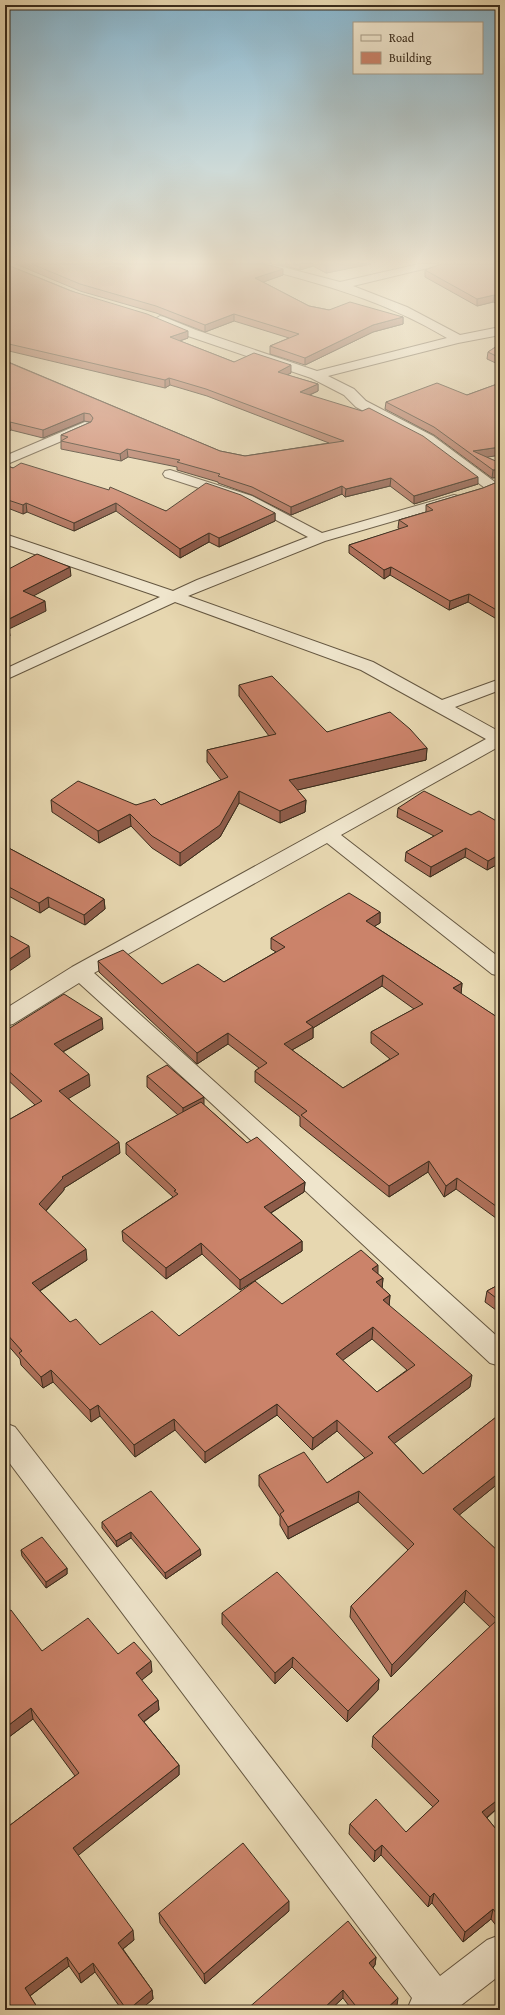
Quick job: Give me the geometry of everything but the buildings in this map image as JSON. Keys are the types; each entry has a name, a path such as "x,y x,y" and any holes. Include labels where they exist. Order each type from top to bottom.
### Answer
{"street":[{"path":"266,358 316,375 349,392 361,404 428,439 484,488"},
{"path":"316,375 383,358"},
{"path":"5,461 85,426"},
{"path":"170,474 247,499 320,538"},
{"path":"5,675 175,598 203,583 320,538 484,488"},
{"path":"5,539 211,609 366,666 442,706 500,739"},
{"path":"152,589 203,583"},
{"path":"442,706 500,684"},
{"path":"5,1019 80,972 500,739"},
{"path":"329,835 500,969"},
{"path":"80,972 500,1355"},
{"path":"5,1435 431,2006 500,1953"}]}
